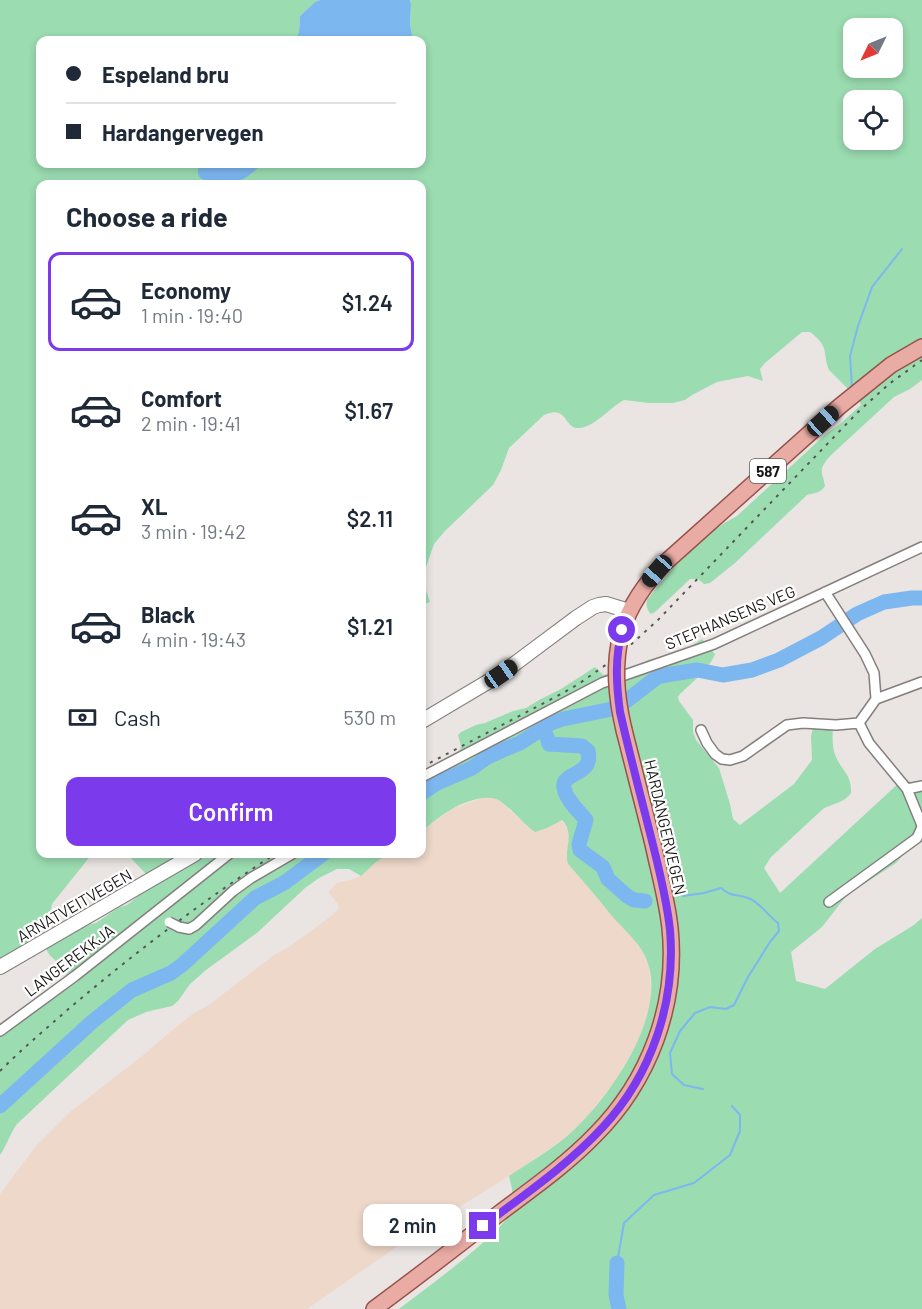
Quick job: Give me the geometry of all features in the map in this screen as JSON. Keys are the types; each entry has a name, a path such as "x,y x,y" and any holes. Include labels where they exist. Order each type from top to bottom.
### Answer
{"main road":[{"name":"587","path":"629,611 648,581 679,549 840,406 891,365 922,347"},
{"path":"426,719 501,674 593,607 606,604 629,611"},
{"name":"HARDANGERVEGEN","path":"375,1309 539,1183 590,1140 612,1117 629,1093 654,1045 663,1016 670,980 670,928 662,883 618,699 616,672 618,648 629,611"},
{"name":"ARNATVEITVEGEN","path":"0,967 188,858"},
{"name":"587","path":"381,1309 405,1286"}],"street":[{"name":"STEPHANSENS VEG","path":"426,775 588,690 714,644 922,547"},
{"path":"825,592 865,654 874,673 876,699"},
{"path":"701,730 715,754 722,759 730,760 743,756 787,725 859,723 876,699 922,682"},
{"path":"829,902 917,838 921,827 907,789 869,743 859,723"},
{"path":"907,789 922,786"},
{"name":"LANGEREKKJA","path":"0,1031 75,976 224,858"},
{"path":"155,912 169,922 189,929 242,884 285,858"}],"shaded area":[{"path":"486,797 494,797 528,827 540,831 561,820 568,830 566,856 568,864 635,941 649,967 650,1005 640,1037 616,1080 585,1119 565,1138 408,1239 307,1309 0,1309 0,1194 36,1146 70,1112 194,1013 209,1005 274,955 289,947 330,917 339,909 338,904 328,892 337,883 361,876 382,858 426,858 426,828 453,808"}],"green space":[{"path":"0,0 320,0 300,16 297,36 36,36 36,168 199,168 203,180 36,180 36,858 89,858 52,904 45,928 13,954 0,961"},
{"path":"410,0 922,0 922,380 894,397 829,457 822,468 825,486 821,490 807,495 735,563 710,583 704,584 698,579 690,579 651,614 647,608 647,600 688,553 712,532 737,516 827,433 861,405 859,400 829,370 823,346 810,332 802,332 765,363 760,369 763,381 748,376 717,382 685,400 673,403 624,400 592,424 580,428 575,428 558,413 552,412 544,415 509,448 493,485 434,544 426,567 426,180 214,180 253,168 426,168 426,36 412,36"},
{"path":"426,590 430,602 426,604"},
{"path":"702,639 715,654 704,671 678,697 693,720 696,740 719,768 733,819 740,825 794,784 812,760 811,736 815,721 833,722 834,753 848,777 851,793 842,801 823,809 771,857 764,868 780,893 902,780 922,784 922,833 896,863 847,895 822,927 791,952 796,981 825,989 875,949 922,918 922,1309 399,1309 496,1231 513,1208 509,1176 566,1137 598,1104 628,1060 640,1036 648,1012 651,989 649,967 643,952 568,864 569,836 562,820 535,832 500,801 483,798 457,806 426,828 426,770 435,765 447,763 459,753 461,746 458,735 461,732 526,708 595,667 603,675 631,670 648,660 685,650"},
{"path":"131,858 382,858 361,876 349,869 337,869 319,878 258,932 206,970 190,984 172,1006 146,1012 128,1020 17,1124 0,1155 0,1034 32,1008 68,973 46,948 127,905 146,888 147,875"}],"water":[{"path":"320,0 410,0 412,36 297,36 300,16"},
{"path":"199,168 258,168 240,180 204,180 199,176"}],"waterway":[{"path":"852,387 850,356 872,287 902,249"},
{"path":"426,790 472,768 486,758 520,743 551,723 617,708 660,676 697,670 723,675 752,670 779,660 821,638 857,614 884,602 922,598"},
{"path":"542,729 549,744 582,746 588,751 589,759 586,765 564,783 567,797 586,820 579,844 580,850 603,867 608,879 627,896 634,900 645,901"},
{"path":"0,1106 93,1021 132,990 171,973 255,898 284,883 318,858"},
{"path":"683,896 721,888 728,893 748,898 756,903 778,923 779,931 748,977 734,1005 726,1009 710,1007 695,1013 680,1031 670,1053 672,1074 684,1085 703,1089"},
{"path":"617,1263 624,1223 654,1195 694,1183 730,1155 740,1131 740,1115 732,1106"},
{"path":"617,1263 616,1295 619,1309"}],"railway":[{"path":"426,765 563,693 617,657 657,621 858,412 889,384 922,360"},
{"path":"0,1071 72,1006 121,966 197,908 269,858"}],"route":[{"path":"483,1226 582,1148 612,1117 645,1066 657,1038 665,1009 670,980 670,928 662,883 620,712 616,662 622,630"}]}
